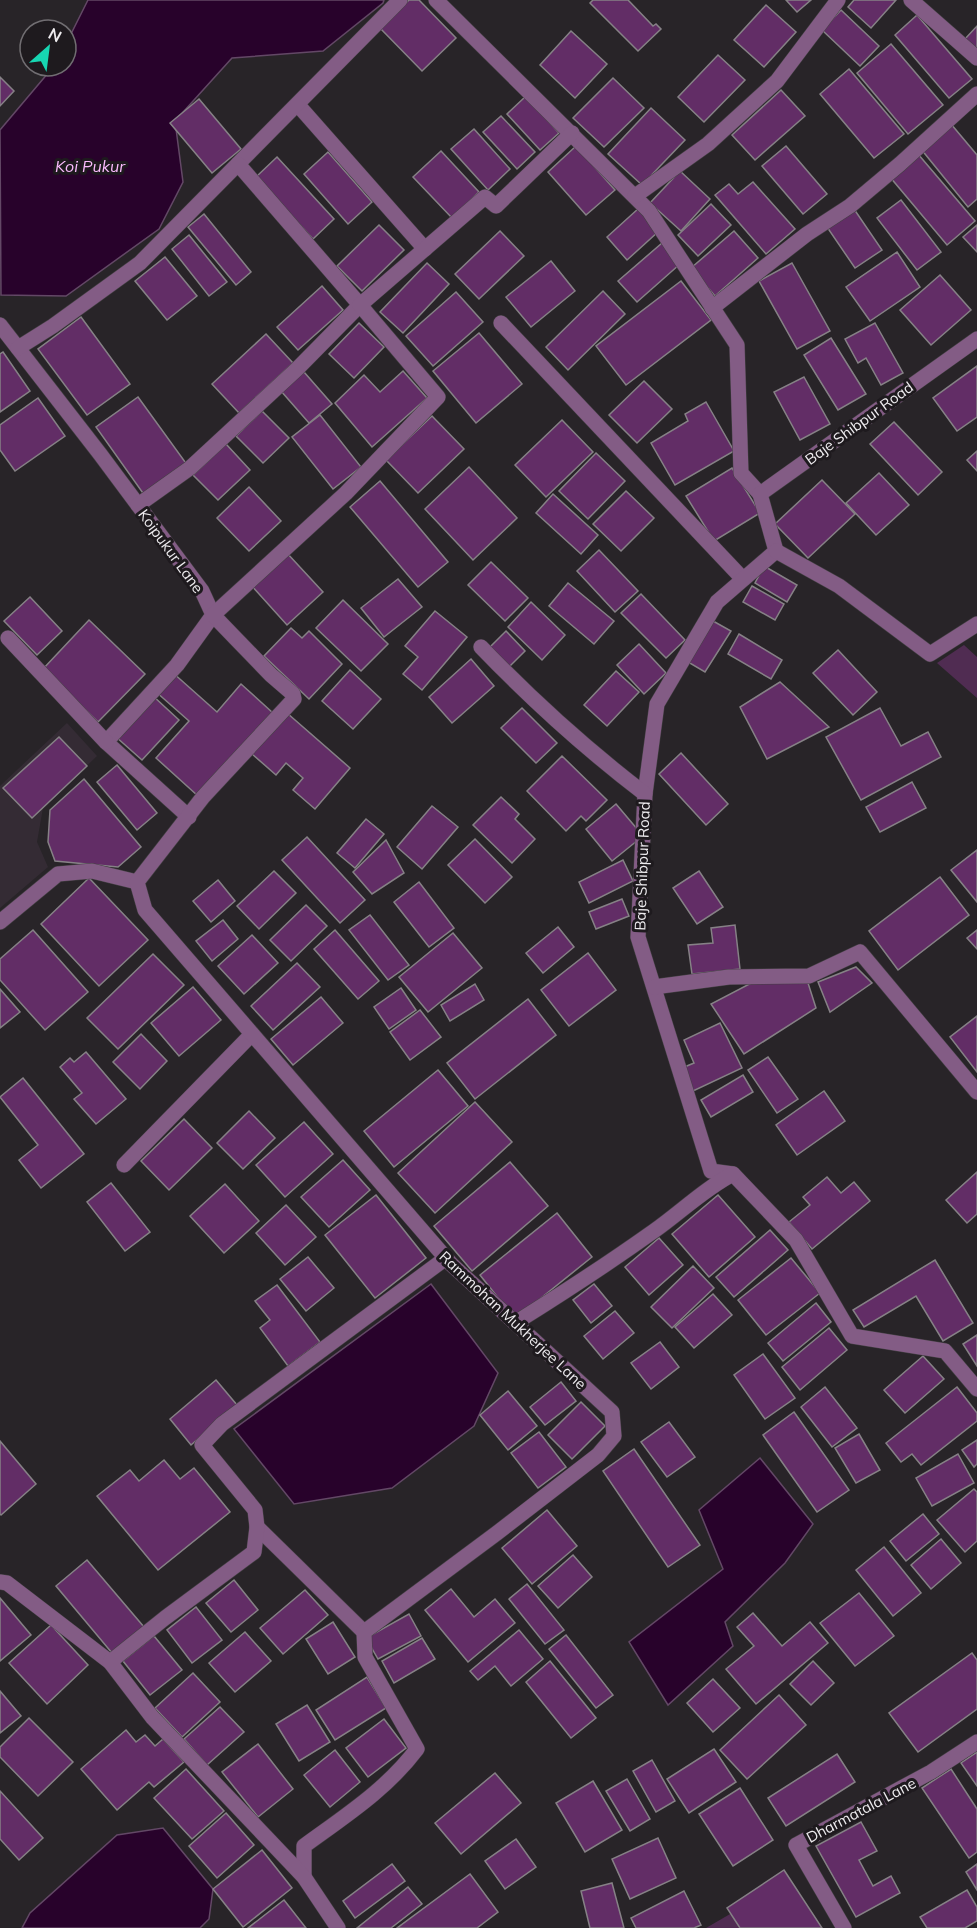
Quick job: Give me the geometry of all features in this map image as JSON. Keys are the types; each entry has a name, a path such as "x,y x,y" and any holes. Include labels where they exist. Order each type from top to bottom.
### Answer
{"street":[{"path":"18,348 53,326 140,263 400,0"},
{"path":"436,0 649,211 737,345 741,473 760,494 776,551 839,586 930,654 977,624"},
{"path":"635,196 708,144 777,81 838,0"},
{"path":"911,0 977,58"},
{"path":"712,308 807,234 850,206 977,94"},
{"path":"298,105 425,249"},
{"path":"138,505 190,468 296,370 360,305 485,197 496,206 572,133"},
{"path":"106,742 177,664 213,615 346,493 438,397 238,165"},
{"path":"501,323 743,579"},
{"name":"Koipukur Lane","path":"0,325 202,591 213,615 270,675 293,694 294,699 291,705 271,723 203,797 189,816"},
{"name":"Baje Shibpur Road","path":"760,494 977,339"},
{"name":"Baje Shibpur Road","path":"776,551 717,602 657,704 645,794 638,936 711,1171 733,1174 796,1240 852,1336 945,1351 977,1389"},
{"path":"0,922 58,874 92,871 137,882 189,816 106,742 8,638"},
{"path":"481,646 550,715 645,794"},
{"name":"Rammohan Mukherjee Lane","path":"137,882 145,910 446,1258 612,1412 614,1436 598,1455 364,1632"},
{"path":"654,987 729,978 809,975 860,952 977,1092"},
{"path":"124,1165 252,1035"},
{"path":"515,1323 594,1273 674,1216 711,1186 733,1174"},
{"path":"110,1662 254,1551 257,1527 255,1510 202,1444 222,1424 446,1258"},
{"path":"257,1527 364,1632 365,1657 417,1749 383,1788 304,1846 304,1877"},
{"path":"2,1580 110,1662 152,1717 304,1877 338,1928"},
{"name":"Dharmatala Lane","path":"844,1928 796,1845 931,1772 977,1742"}],"shaded area":[{"path":"964,645 977,657 977,698 937,663"},
{"path":"67,723 97,756 43,808 37,842 48,867 0,908 0,786"},
{"path":"737,1910 748,1928 706,1928"}],"water":[{"name":"Koi Pukur","path":"88,0 384,0 323,51 232,58 175,121 183,182 159,229 66,296 1,295 0,130 44,78 78,78 78,20"},
{"path":"431,1284 498,1373 474,1426 392,1488 294,1504 234,1429"},
{"path":"760,1458 813,1524 785,1563 725,1622 733,1646 668,1705 629,1642 723,1569 699,1510"},
{"path":"163,1828 213,1889 209,1919 200,1928 22,1928 30,1913 117,1835"}],"building":[{"path":"409,0 419,0 456,38 422,71 380,28"},
{"path":"593,0 628,0 653,26 656,24 661,29 638,51 590,3"},
{"path":"786,0 811,0 797,12"},
{"path":"854,0 896,0 871,28 848,7"},
{"path":"766,5 796,32 764,67 734,40"},
{"path":"841,10 879,46 860,66 822,30"},
{"path":"917,15 972,79 949,98 895,35"},
{"path":"977,26 977,50 965,39"},
{"path":"571,31 607,64 575,98 540,65"},
{"path":"891,44 943,105 908,134 857,73"},
{"path":"718,55 745,80 704,122 678,97"},
{"path":"849,69 904,134 874,158 820,94"},
{"path":"0,77 14,91 0,106"},
{"path":"613,78 644,108 604,147 573,118"},
{"path":"781,90 805,116 755,160 732,135"},
{"path":"526,96 559,133 540,150 507,114"},
{"path":"199,99 241,149 212,173 170,123"},
{"path":"651,108 685,140 642,185 608,154"},
{"path":"501,116 535,152 517,169 483,132"},
{"path":"951,124 977,155 977,199 968,207 921,149"},
{"path":"474,129 510,169 488,190 451,149"},
{"path":"576,146 615,190 586,215 548,172"},
{"path":"786,146 827,194 803,214 762,166"},
{"path":"441,151 479,192 452,218 413,177"},
{"path":"328,152 372,202 348,224 304,174"},
{"path":"918,154 975,221 947,245 890,177"},
{"path":"277,157 334,219 313,239 256,177"},
{"path":"680,171 710,199 681,231 650,203"},
{"path":"753,182 795,229 766,254 715,195 729,184 738,194"},
{"path":"901,200 941,252 917,270 877,218"},
{"path":"711,204 731,225 698,256 678,235"},
{"path":"639,208 659,231 627,260 607,237"},
{"path":"854,209 882,250 855,268 827,227"},
{"path":"204,214 251,272 236,285 188,227"},
{"path":"379,225 404,250 362,291 337,266"},
{"path":"977,225 977,252 963,237"},
{"path":"500,231 524,256 479,299 455,274"},
{"path":"734,231 758,258 715,296 691,268"},
{"path":"189,235 227,282 209,296 172,249"},
{"path":"662,243 680,264 637,302 618,281"},
{"path":"897,252 920,287 870,321 846,287"},
{"path":"165,257 197,296 167,320 135,281"},
{"path":"551,261 575,291 531,327 506,297"},
{"path":"427,263 449,284 403,333 380,312"},
{"path":"792,263 830,331 797,349 759,281"},
{"path":"940,275 971,310 931,345 900,310"},
{"path":"681,281 711,320 626,385 596,346"},
{"path":"322,286 343,310 298,350 277,327"},
{"path":"603,291 625,314 568,370 546,347"},
{"path":"456,292 483,322 433,366 406,336"},
{"path":"81,317 130,384 87,415 38,349"},
{"path":"359,323 384,347 354,378 329,354"},
{"path":"875,323 903,373 881,385 866,358 858,363 845,339"},
{"path":"479,333 522,384 476,423 433,371"},
{"path":"266,334 293,363 239,413 212,384"},
{"path":"831,338 866,394 838,410 804,355"},
{"path":"3,352 30,391 0,412 0,354"},
{"path":"977,366 977,417 957,431 933,398"},
{"path":"403,371 427,398 372,447 335,403 364,375 380,392"},
{"path":"304,372 332,404 309,423 281,391"},
{"path":"804,377 830,424 800,440 774,392"},
{"path":"644,381 672,409 637,443 609,415"},
{"path":"138,397 188,466 145,496 96,427"},
{"path":"38,398 65,436 15,471 0,450 0,425"},
{"path":"706,402 734,451 675,485 651,443 688,421 685,414"},
{"path":"262,411 289,438 263,463 236,436"},
{"path":"320,415 361,467 333,489 292,437"},
{"path":"432,416 464,449 418,493 386,460"},
{"path":"562,420 593,452 546,497 515,465"},
{"path":"894,422 942,472 918,495 870,444"},
{"path":"226,444 250,470 218,500 193,475"},
{"path":"977,451 977,471 967,460"},
{"path":"596,453 625,481 588,519 559,491"},
{"path":"469,467 517,518 473,560 425,509"},
{"path":"732,468 760,513 714,541 686,496"},
{"path":"879,473 909,505 876,535 846,503"},
{"path":"822,480 855,514 808,558 775,524"},
{"path":"380,481 448,562 418,587 350,507"},
{"path":"249,487 281,521 249,551 217,518"},
{"path":"626,491 654,518 621,551 593,524"},
{"path":"553,494 598,535 581,554 536,513"},
{"path":"599,550 638,591 615,612 577,571"},
{"path":"286,552 323,592 287,625 251,585"},
{"path":"491,562 528,598 505,621 468,585"},
{"path":"764,566 797,585 787,602 755,583"},
{"path":"398,579 422,607 384,637 361,608"},
{"path":"568,583 614,621 594,644 549,606"},
{"path":"752,586 784,604 775,620 743,602"},
{"path":"641,594 685,640 666,658 621,613"},
{"path":"30,597 62,631 37,655 4,621"},
{"path":"343,600 388,644 361,671 316,628"},
{"path":"531,602 565,635 542,660 508,627"},
{"path":"435,611 467,637 422,690 403,674 418,657 405,646"},
{"path":"89,620 145,674 98,722 43,669"},
{"path":"713,621 731,631 705,672 688,662"},
{"path":"291,628 302,638 309,631 342,664 309,699 264,656"},
{"path":"506,631 525,651 509,667 490,647"},
{"path":"739,634 782,660 771,679 728,654"},
{"path":"639,644 666,673 644,694 617,665"},
{"path":"838,650 877,692 853,715 813,673"},
{"path":"471,659 494,686 452,723 429,697"},
{"path":"350,670 381,699 353,729 322,701"},
{"path":"616,671 639,692 607,726 584,705"},
{"path":"172,672 217,712 241,684 273,713 198,796 156,758 189,721 155,691"},
{"path":"780,682 829,727 767,759 740,707"},
{"path":"152,695 179,720 142,760 115,736"},
{"path":"522,708 557,743 536,763 501,728"},
{"path":"880,708 901,746 928,732 941,757 861,800 826,737"},
{"path":"287,713 350,768 315,809 293,790 303,778 286,763 276,775 251,753"},
{"path":"59,737 87,766 32,818 3,788"},
{"path":"681,753 728,804 706,825 659,774"},
{"path":"562,756 607,800 586,821 581,816 566,831 527,791"},
{"path":"117,765 157,813 137,830 97,782"},
{"path":"84,779 141,847 118,867 55,861 48,842 50,810"},
{"path":"912,782 926,808 880,832 866,807"},
{"path":"501,797 519,814 515,819 535,839 512,863 473,825"},
{"path":"616,804 643,836 612,861 586,829"},
{"path":"432,806 458,827 422,869 397,847"},
{"path":"366,819 384,834 355,868 337,853"},
{"path":"307,837 365,900 340,923 282,860"},
{"path":"475,839 512,877 485,903 448,865"},
{"path":"386,840 404,873 372,894 353,872"},
{"path":"977,850 977,902 951,870"},
{"path":"623,860 633,881 589,903 579,882"},
{"path":"274,871 296,893 259,929 237,906"},
{"path":"699,871 723,907 697,924 673,888"},
{"path":"940,877 969,915 898,970 869,931"},
{"path":"89,878 148,940 99,986 41,924"},
{"path":"218,880 235,901 211,922 193,901"},
{"path":"419,882 454,928 429,947 394,902"},
{"path":"622,899 629,916 596,929 589,912"},
{"path":"306,905 327,926 291,961 270,940"},
{"path":"370,915 409,965 388,980 349,930"},
{"path":"223,920 238,939 212,961 196,941"},
{"path":"735,925 740,969 692,974 688,945 713,943 711,928"},
{"path":"558,927 574,947 543,973 526,953"},
{"path":"33,930 88,992 45,1030 0,980 0,959"},
{"path":"335,930 379,981 358,999 314,949"},
{"path":"977,930 977,949 967,938"},
{"path":"453,933 482,968 428,1012 399,977"},
{"path":"252,935 278,963 244,994 218,966"},
{"path":"588,953 616,990 569,1026 541,990"},
{"path":"153,954 184,985 118,1049 87,1018"},
{"path":"297,963 320,987 273,1030 251,1006"},
{"path":"856,967 872,983 830,1012 818,982"},
{"path":"757,980 808,983 816,1008 744,1054 711,1004"},
{"path":"475,984 484,1000 450,1021 441,1005"},
{"path":"193,987 221,1020 179,1056 151,1023"},
{"path":"401,988 416,1010 389,1029 374,1007"},
{"path":"0,989 20,1012 0,1028"},
{"path":"321,997 343,1023 293,1065 271,1039"},
{"path":"528,999 556,1035 475,1099 447,1063"},
{"path":"420,1010 441,1037 410,1060 390,1032"},
{"path":"977,1016 977,1072 950,1037"},
{"path":"720,1023 742,1068 693,1091 682,1068 694,1063 684,1040"},
{"path":"141,1034 167,1061 140,1089 113,1062"},
{"path":"86,1052 126,1099 96,1124 74,1099 82,1093 60,1067 70,1058 74,1062"},
{"path":"768,1057 798,1099 777,1113 748,1070"},
{"path":"438,1070 468,1106 394,1167 364,1131"},
{"path":"743,1075 753,1092 711,1117 701,1100"},
{"path":"23,1078 84,1154 41,1188 19,1160 38,1145 0,1097"},
{"path":"824,1091 845,1121 797,1155 776,1125"},
{"path":"475,1102 512,1142 435,1213 398,1173"},
{"path":"249,1111 275,1138 243,1169 217,1143"},
{"path":"184,1119 212,1148 169,1190 141,1161"},
{"path":"304,1122 333,1154 285,1197 256,1165"},
{"path":"343,1160 370,1190 329,1227 301,1197"},
{"path":"510,1162 548,1206 472,1271 434,1226"},
{"path":"977,1172 977,1214 967,1223 946,1200"},
{"path":"827,1177 841,1193 854,1182 870,1201 812,1249 789,1222 810,1205 803,1197"},
{"path":"111,1183 150,1232 125,1251 87,1202"},
{"path":"225,1184 259,1221 224,1253 190,1216"},
{"path":"376,1195 426,1258 375,1298 325,1235"},
{"path":"718,1195 755,1237 709,1277 672,1234"},
{"path":"286,1205 316,1237 285,1265 256,1233"},
{"path":"557,1213 592,1257 515,1319 480,1275"},
{"path":"770,1230 788,1250 734,1297 716,1277"},
{"path":"659,1238 683,1265 649,1295 625,1267"},
{"path":"308,1257 334,1288 306,1311 280,1279"},
{"path":"791,1258 820,1293 766,1335 738,1300"},
{"path":"935,1260 973,1323 943,1341 916,1296 864,1327 853,1310"},
{"path":"693,1266 714,1288 672,1328 651,1307"},
{"path":"594,1284 612,1306 591,1323 573,1300"},
{"path":"277,1285 320,1342 288,1366 260,1328 270,1320 255,1301"},
{"path":"713,1294 732,1315 694,1348 675,1327"},
{"path":"816,1303 831,1322 783,1361 768,1343"},
{"path":"615,1311 634,1333 603,1359 584,1336"},
{"path":"829,1328 847,1350 800,1390 782,1367"},
{"path":"977,1335 977,1366 963,1344"},
{"path":"660,1342 679,1367 651,1389 631,1363"},
{"path":"763,1354 795,1398 765,1419 734,1375"},
{"path":"923,1356 944,1379 905,1413 884,1390"},
{"path":"216,1380 237,1405 191,1445 170,1419"},
{"path":"561,1382 576,1401 545,1425 530,1407"},
{"path":"825,1387 857,1428 832,1447 801,1407"},
{"path":"957,1387 977,1413 977,1421 921,1465 912,1454 901,1462 886,1443"},
{"path":"508,1391 537,1426 508,1450 480,1415"},
{"path":"581,1402 605,1426 572,1459 548,1435"},
{"path":"794,1412 849,1490 817,1512 763,1435"},
{"path":"669,1422 695,1457 667,1477 641,1442"},
{"path":"539,1432 566,1467 538,1488 511,1453"},
{"path":"859,1434 880,1470 856,1483 835,1448"},
{"path":"977,1440 977,1464 974,1467 962,1450"},
{"path":"0,1441 36,1484 1,1515 0,1514"},
{"path":"634,1449 700,1545 668,1567 603,1471"},
{"path":"958,1454 974,1483 932,1506 916,1478"},
{"path":"164,1460 180,1479 194,1468 230,1512 158,1570 97,1496 130,1470 139,1481"},
{"path":"974,1489 977,1492 977,1541 965,1552 937,1520"},
{"path":"547,1510 577,1546 532,1584 502,1548"},
{"path":"923,1514 939,1534 906,1561 890,1541"},
{"path":"941,1539 961,1563 931,1589 911,1565"},
{"path":"884,1547 921,1593 893,1616 856,1570"},
{"path":"573,1555 592,1577 558,1608 538,1586"},
{"path":"87,1560 144,1627 112,1653 56,1586"},
{"path":"234,1580 258,1610 231,1632 206,1603"},
{"path":"527,1584 564,1630 545,1644 509,1599"},
{"path":"451,1589 474,1617 495,1599 515,1623 468,1662 425,1610"},
{"path":"305,1590 328,1615 283,1654 260,1628"},
{"path":"859,1593 894,1636 855,1666 820,1623"},
{"path":"0,1598 31,1635 0,1661"},
{"path":"196,1607 222,1640 192,1663 167,1630"},
{"path":"753,1613 782,1646 810,1622 828,1643 756,1704 726,1669 754,1646 737,1627"},
{"path":"409,1614 421,1636 378,1659 366,1638"},
{"path":"333,1622 355,1657 328,1674 306,1639"},
{"path":"51,1625 88,1665 47,1704 9,1663"},
{"path":"519,1630 543,1659 511,1686 495,1666 478,1680 470,1671"},
{"path":"245,1632 271,1661 235,1692 209,1663"},
{"path":"566,1635 613,1695 596,1708 549,1649"},
{"path":"154,1636 182,1670 150,1695 123,1661"},
{"path":"422,1638 435,1659 394,1683 382,1661"},
{"path":"972,1653 977,1660 977,1709 918,1752 889,1713"},
{"path":"550,1661 596,1718 571,1738 526,1682"},
{"path":"813,1661 834,1683 811,1705 790,1684"},
{"path":"193,1673 220,1702 182,1737 155,1708"},
{"path":"367,1677 386,1708 335,1740 316,1710"},
{"path":"713,1679 740,1708 713,1732 687,1703"},
{"path":"0,1691 21,1716 0,1733"},
{"path":"779,1695 806,1725 747,1779 720,1750"},
{"path":"307,1705 330,1742 299,1761 276,1724"},
{"path":"220,1707 244,1732 207,1765 184,1739"},
{"path":"29,1718 73,1762 38,1796 0,1757 0,1747"},
{"path":"384,1719 406,1748 368,1777 346,1748"},
{"path":"126,1730 136,1742 145,1735 155,1746 163,1739 184,1762 154,1787 149,1782 117,1810 81,1769"},
{"path":"258,1744 293,1789 258,1817 222,1772"},
{"path":"714,1749 736,1782 689,1813 667,1779"},
{"path":"335,1750 360,1782 330,1807 304,1775"},
{"path":"977,1752 977,1786 961,1763"},
{"path":"837,1754 855,1782 786,1826 768,1798"},
{"path":"652,1760 675,1801 656,1812 633,1771"},
{"path":"186,1769 224,1811 192,1839 154,1798"},
{"path":"951,1769 977,1809 977,1852 969,1858 922,1788"},
{"path":"495,1773 521,1803 461,1854 435,1823"},
{"path":"627,1779 650,1819 630,1831 606,1791"},
{"path":"593,1781 622,1830 585,1852 556,1803"},
{"path":"740,1788 773,1840 733,1866 699,1814"},
{"path":"0,1791 43,1838 19,1860 0,1839"},
{"path":"226,1813 254,1845 217,1878 189,1846"},
{"path":"861,1822 877,1851 859,1860 873,1886 891,1876 900,1893 856,1917 816,1846"},
{"path":"658,1838 676,1878 630,1899 612,1859"},
{"path":"516,1839 536,1867 505,1889 485,1861"},
{"path":"262,1850 292,1888 243,1927 213,1889"},
{"path":"392,1864 405,1881 355,1918 343,1901"},
{"path":"977,1864 977,1890 966,1872"},
{"path":"784,1870 822,1928 740,1928 727,1908"},
{"path":"470,1874 498,1912 477,1928 397,1928"},
{"path":"612,1883 624,1928 590,1928 581,1891"},
{"path":"408,1887 422,1904 391,1928 357,1928"},
{"path":"967,1890 977,1907 977,1921 965,1928 927,1928 920,1917"},
{"path":"684,1891 701,1925 694,1928 636,1928 631,1918"},
{"path":"284,1900 306,1928 248,1928"}]}
